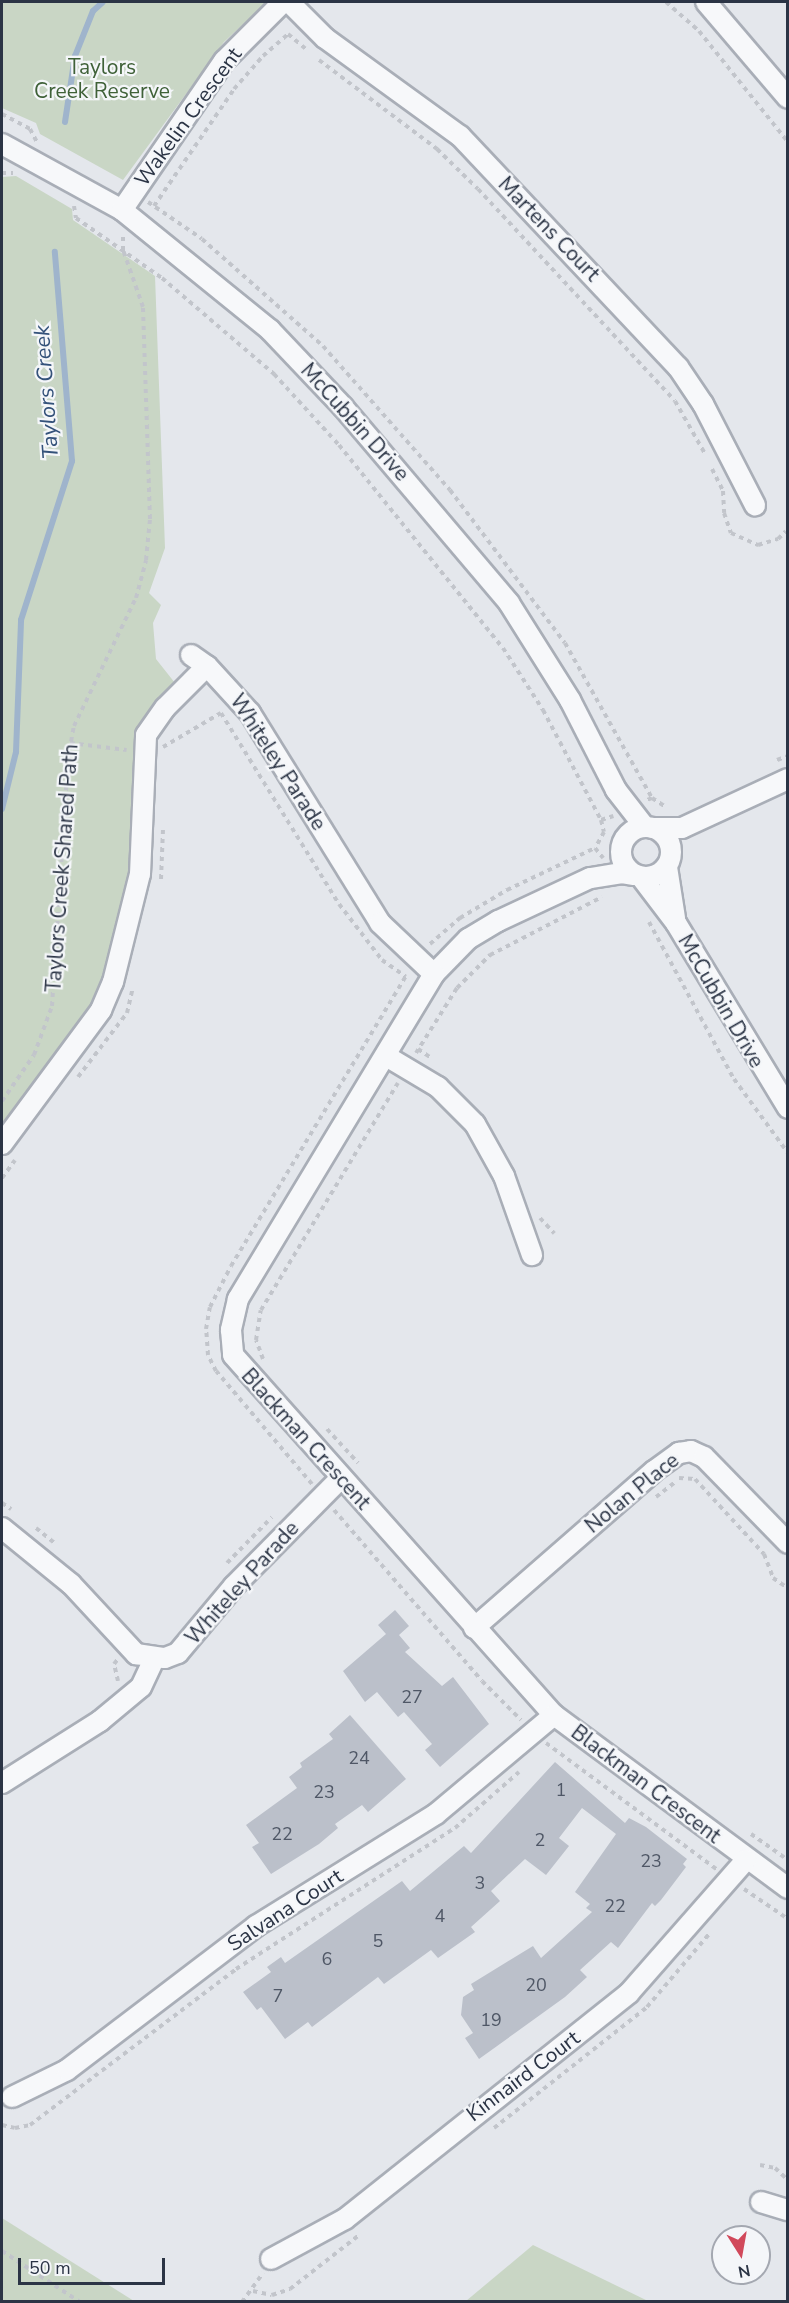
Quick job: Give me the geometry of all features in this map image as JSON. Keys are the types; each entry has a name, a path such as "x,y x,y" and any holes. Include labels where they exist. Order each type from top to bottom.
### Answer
{"street":[{"name":"Wakelin Crescent","path":"122,210 224,61 283,2"},
{"name":"Martens Court","path":"289,2 325,38 460,136 678,366 703,404 755,505"},
{"path":"706,2 788,98"},
{"name":"McCubbin Drive","path":"2,144 122,210 270,330 430,507 509,603 542,653 616,790 648,827"},
{"name":"Whiteley Parade","path":"2,1144 85,1035 113,982 140,874 143,752 153,722 199,661 250,713 380,923 434,974"},
{"path":"604,862 623,841 648,827 682,828 707,819 788,779"},
{"name":"McCubbin Drive","path":"616,790 623,841"},
{"path":"623,841 623,865 637,876 655,876 707,819"},
{"path":"648,827 670,843 669,863"},
{"name":"Blackman Crescent","path":"637,876 604,862 590,878 483,930 454,952 434,974 238,1299 231,1330 233,1355 474,1628 554,1715 746,1860 788,1888"},
{"name":"McCubbin Drive","path":"669,863 676,923"},
{"name":"McCubbin Drive","path":"637,876 676,923 788,1108"},
{"path":"386,1056 408,1066 438,1086 475,1124 518,1208 532,1255"},
{"name":"Nolan Place","path":"474,1628 654,1471 684,1452 704,1457 788,1543"},
{"name":"Whiteley Parade","path":"154,1659 178,1653 234,1586 341,1478"},
{"path":"2,1528 71,1584 130,1650 154,1659 141,1687 100,1721 2,1783"},
{"name":"Salvana Court","path":"12,2097 67,2070 256,1926 436,1814 540,1738 554,1715"},
{"name":"Kinnaird Court","path":"271,2259 345,2219 629,1993 746,1860"},
{"path":"761,2202 788,2210"}],"path":[{"path":"666,2 699,31 788,142"},
{"path":"154,206 234,89 288,34 353,89 437,149 478,189 675,401 707,458"},
{"name":"Taylors Creek Shared Path","path":"2,1101 34,1054 52,1006 70,743 86,697 136,598 146,560 150,519 143,307 123,250 122,210"},
{"path":"711,466 723,491 724,513 731,533 758,545 778,539 786,531"},
{"path":"163,758 163,747 221,713 339,904 382,960 406,977"},
{"path":"70,743 143,752"},
{"path":"770,764 788,756"},
{"path":"652,798 659,805 673,808"},
{"path":"270,1366 256,1340 261,1310 457,988 476,967 544,925 614,892 604,862 601,820"},
{"path":"158,888 163,868 163,824"},
{"path":"604,862 460,918 417,959 231,1266 210,1307 206,1329 208,1356 216,1371 482,1681 540,1738 730,1879 788,1919"},
{"path":"644,911 734,1079 788,1153"},
{"path":"71,1086 127,1013 135,982"},
{"path":"2,1178 23,1149"},
{"path":"321,1422 366,1472"},
{"path":"651,1502 681,1476 695,1479 764,1554 773,1578 788,1588"},
{"path":"2,1503 20,1516"},
{"path":"29,1523 63,1551"},
{"path":"118,1684 118,1670 114,1664 130,1650"},
{"path":"539,1752 540,1738"},
{"path":"2,2125 15,2128 30,2125 236,1969 454,1828 523,1768"},
{"path":"745,1829 788,1860"},
{"path":"760,2165 775,2168 788,2180"},
{"path":"2,2251 81,2301"},
{"path":"242,2301 271,2259"}],"green space":[{"name":"Taylors Creek Reserve","path":"2,2 267,2 224,42 123,180 40,134 36,123 2,108"},
{"path":"16,176 72,209 73,220 155,276 165,548 149,593 161,605 153,623 156,659 175,683 141,723 135,738 129,874 106,973 84,1018 2,1127 2,177"},
{"path":"2,2218 134,2301 2,2301"},
{"path":"533,2245 648,2301 466,2301"}],"building":[{"path":"395,1610 409,1626 399,1635 410,1648 405,1652 442,1686 453,1677 489,1724 440,1767 425,1750 432,1744 404,1712 398,1717 377,1692 365,1702 343,1671 386,1634 378,1625"},
{"path":"350,1715 406,1779 368,1812 362,1805 335,1824 338,1828 319,1844 271,1874 252,1847 259,1843 246,1825 297,1788 289,1777 302,1767 300,1763 333,1739 329,1734"},
{"path":"555,1762 625,1823 629,1818 646,1827 687,1859 683,1864 686,1867 661,1900 655,1906 652,1903 618,1948 611,1942 580,1970 587,1977 565,1997 479,2059 465,2038 473,2033 461,2015 463,1997 474,1990 471,1984 533,1946 541,1958 592,1912 586,1908 590,1904 575,1892 616,1834 582,1808 559,1838 569,1846 546,1875 525,1859 491,1891 500,1901 471,1927 475,1932 438,1958 431,1950 384,1984 378,1977 312,2027 308,2022 285,2039 261,2007 257,2010 243,1992 271,1972 267,1967 281,1957 285,1963 402,1881 410,1891 464,1846 471,1853"}],"waterway":[{"name":"Taylors Creek","path":"65,122 75,56 93,11 103,2"},
{"name":"Taylors Creek","path":"2,809 16,752 21,620 72,461 55,252"}]}
